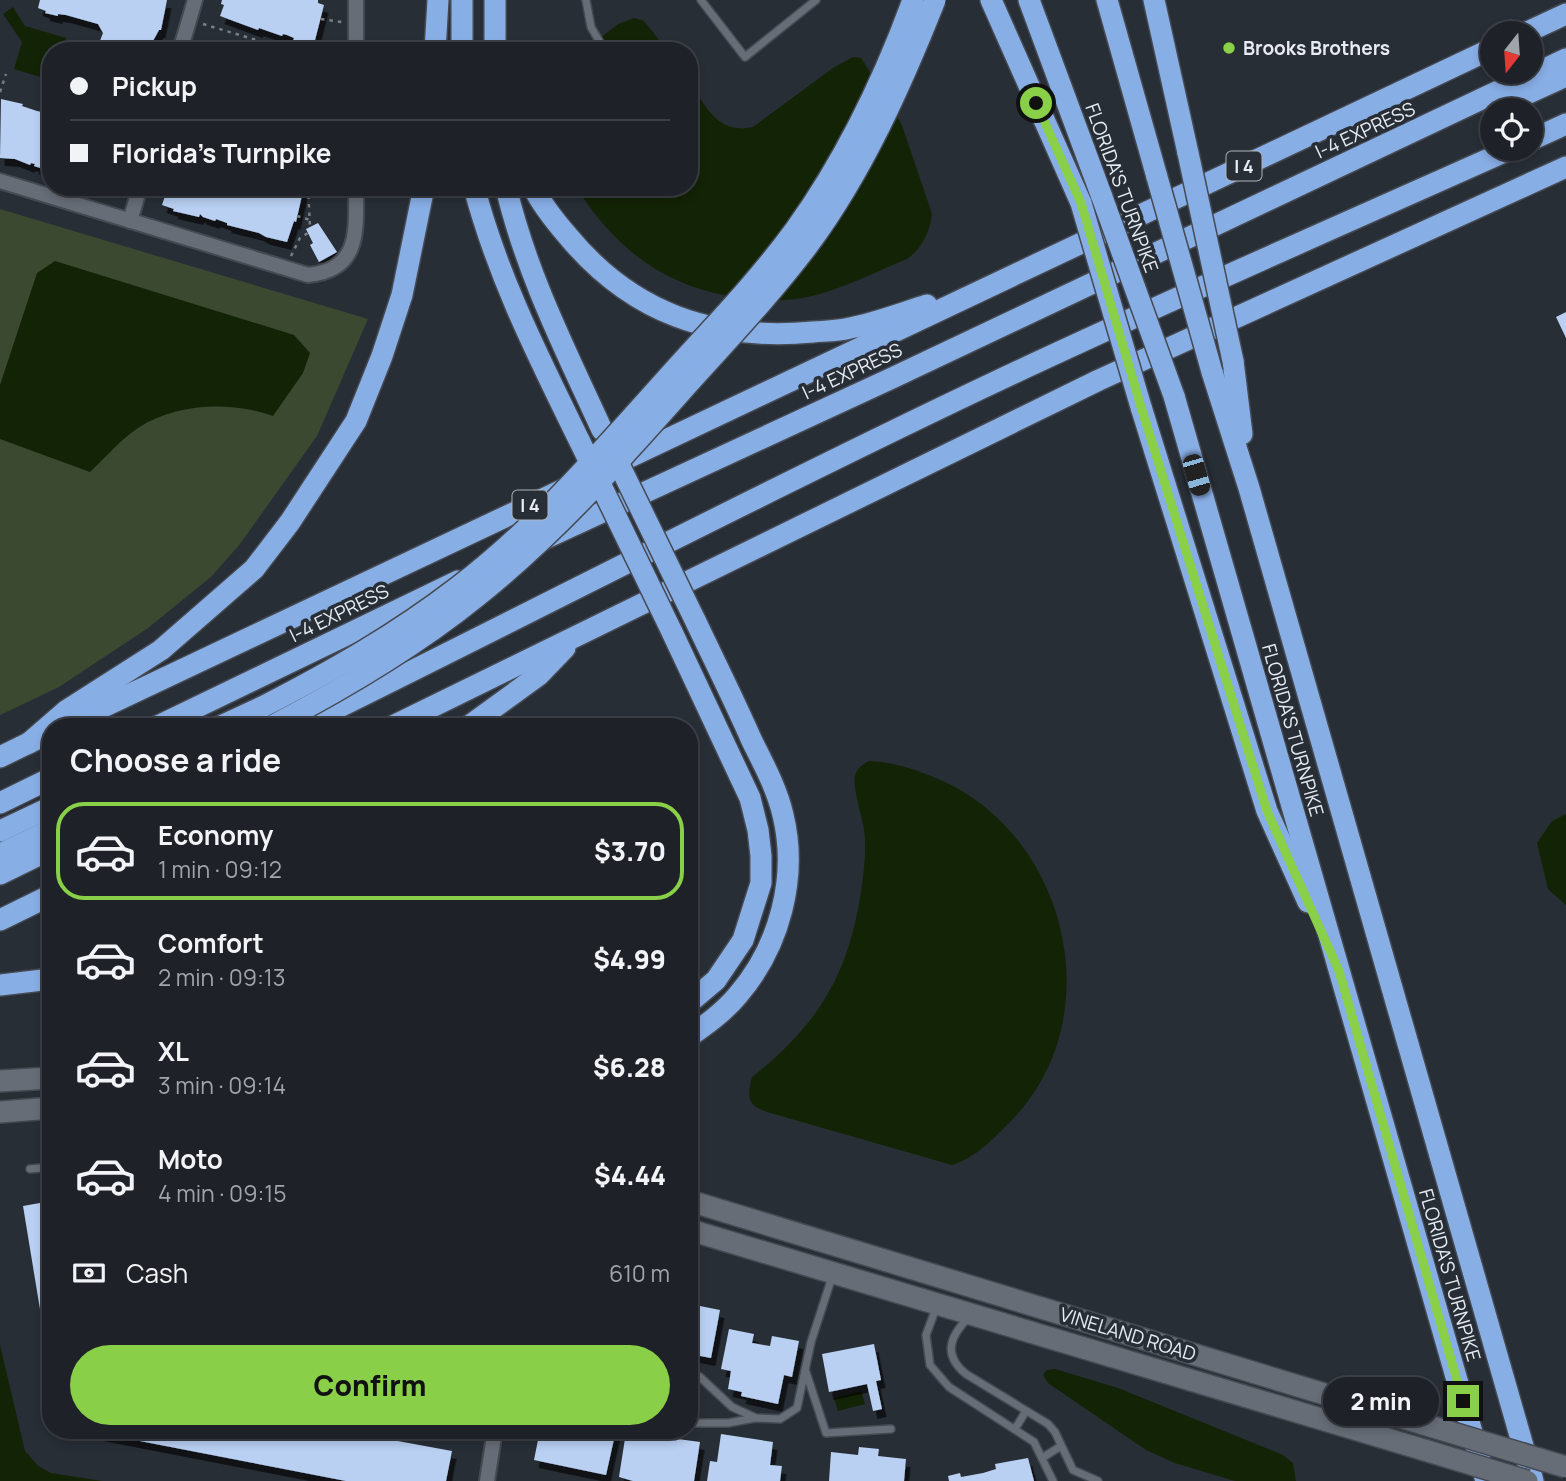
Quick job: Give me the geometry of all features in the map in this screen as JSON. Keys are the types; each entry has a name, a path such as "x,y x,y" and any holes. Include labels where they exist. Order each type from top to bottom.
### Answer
{"highway":[{"path":"436,42 438,0"},
{"path":"462,0 462,42"},
{"path":"495,0 495,42"},
{"path":"239,718 363,653 460,586 550,504 634,415 744,292 807,211 834,171 870,106 913,0"},
{"path":"287,718 372,671 477,597 570,511 648,430 809,243 886,115 935,0"},
{"path":"991,0 1081,203 1141,407 1267,811 1339,971"},
{"name":"FLORIDA'S TURNPIKE","path":"1029,0 1174,396 1486,1481"},
{"name":"FLORIDA'S TURNPIKE","path":"1107,0 1533,1481"},
{"path":"1154,0 1233,361 1249,488"},
{"path":"1544,24 1566,14"},
{"name":"I 4","path":"80,718 1480,54"},
{"name":"I-4 EXPRESS","path":"175,718 540,541 1566,59"},
{"path":"1404,137 1440,133 1566,76"},
{"path":"1543,135 1566,124"},
{"path":"317,718 780,486 997,381 1484,161"},
{"path":"409,718 1098,380 1566,167"},
{"path":"58,718 161,650 254,569 290,522 356,421 382,356 402,295 422,196"},
{"path":"476,196 487,236 512,302 750,798 758,830 761,883 743,940 716,980 698,995"},
{"path":"508,196 515,226 539,293 776,791 788,839 785,894 771,944 738,996 698,1030"},
{"path":"539,196 585,257 621,289 668,314 719,329 775,335 849,329 996,284"},
{"path":"480,718 539,675 576,636"},
{"path":"29,743 42,732"},
{"path":"0,757 42,736"},
{"path":"0,803 42,782"},
{"path":"0,831 42,811"},
{"path":"0,854 42,834"},
{"path":"0,874 42,853"},
{"path":"0,920 42,899"},
{"path":"0,985 42,980"}],"street":[{"path":"183,42 195,0"},
{"path":"356,0 356,42"},
{"path":"0,181 42,194"},
{"path":"49,196 308,275 326,274 339,266 348,255 353,241 356,196"},
{"path":"130,221 137,196"},
{"path":"0,1081 42,1079"},
{"path":"0,1112 42,1109"},
{"name":"VINELAND ROAD","path":"698,1203 1566,1467"},
{"name":"VINELAND ROAD","path":"698,1232 1527,1481"},
{"path":"833,1273 842,1247"},
{"path":"938,1304 946,1279"},
{"path":"487,1481 494,1439"}],"lane":[{"path":"586,0 591,27 599,42"},
{"path":"701,0 745,57 816,0"},
{"path":"30,1169 42,1168"},
{"path":"698,1423 728,1423 755,1418 780,1419 797,1408 811,1342 833,1273"},
{"path":"938,1304 926,1335 930,1365 949,1387 1034,1441 1053,1481"},
{"path":"972,1314 957,1329 953,1340 951,1356 956,1366 1048,1424 1055,1432 1073,1470 1098,1481"},
{"path":"806,1371 826,1433 891,1429"},
{"path":"698,1376 732,1407 755,1418"},
{"path":"1016,1429 1026,1411"},
{"path":"1042,1458 1061,1446"}],"path":[{"path":"321,19 331,22 356,22"},
{"path":"190,20 263,42"},
{"path":"0,92 6,74"},
{"path":"309,196 310,227"},
{"path":"297,216 310,220"},
{"path":"288,269 293,249 300,238 308,233"}],"shaded area":[{"path":"13,7 25,26 66,38 65,42 42,42 42,77 14,69 22,42 3,14"},
{"path":"634,18 644,21 661,42 595,42 618,24"},
{"path":"853,57 861,58 902,125 932,214 924,239 907,259 845,285 799,299 743,298 716,293 690,286 646,263 608,230 583,196 698,196 698,94 714,117 722,123 731,127 753,127 833,68"},
{"path":"0,209 368,319 317,436 240,544 212,576 148,628 59,687 0,715"},
{"path":"55,261 294,335 310,353 303,373 273,416 240,408 222,407 169,413 132,432 90,472 0,439 0,385 37,273"},
{"path":"869,761 895,764 936,778 981,804 1017,840 1044,883 1061,931 1067,981 1061,1031 1042,1079 998,1134 977,1152 952,1165 767,1112 750,1099 752,1077 798,1035 830,990 842,966 858,909 865,859 864,829 854,780 858,769"},
{"path":"1566,814 1566,905 1548,889 1537,843 1552,821"},
{"path":"0,1345 25,1451 38,1466 51,1473 102,1481 0,1481"},
{"path":"1055,1369 1118,1388 1283,1455 1293,1463 1296,1481 1235,1481 1175,1463 1146,1450 1048,1383 1043,1375 1047,1370"},
{"path":"861,1391 865,1404 838,1411 834,1398"}],"building":[{"path":"40,0 167,0 161,30 153,41 156,42 100,42 103,33 98,24 66,15 45,13 46,11 38,8"},
{"path":"222,0 318,0 318,3 324,5 315,42 297,42 287,35 282,36 259,28 258,30 220,16 224,5 221,4"},
{"path":"1,99 42,112 42,168 15,159 0,158"},
{"path":"165,196 302,196 296,222 294,221 287,242 227,225 200,214 199,217 173,211 174,209 162,205"},
{"path":"318,223 337,252 319,262 310,245 313,243 306,229"},
{"path":"1566,312 1566,338 1556,317"},
{"path":"42,1203 42,1321 23,1206"},
{"path":"698,1306 720,1310 711,1358 698,1356"},
{"path":"729,1329 754,1334 752,1343 770,1346 772,1336 799,1341 792,1377 784,1375 778,1404 741,1396 742,1392 728,1389 731,1371 721,1369"},
{"path":"874,1344 881,1380 876,1381 882,1409 873,1411 867,1384 829,1392 822,1354"},
{"path":"721,1434 773,1442 770,1465 782,1466 780,1481 707,1481 710,1461 717,1462"},
{"path":"129,1439 387,1439 452,1451 446,1481 346,1481"},
{"path":"538,1439 614,1439 606,1475 534,1460"},
{"path":"625,1439 678,1439 700,1442 694,1481 633,1481 619,1477"},
{"path":"859,1447 879,1449 878,1456 906,1459 904,1481 829,1481 831,1452 858,1455"},
{"path":"1028,1458 1034,1481 949,1481 948,1476 960,1473 961,1477 983,1473 996,1469 995,1464"}],"place":[{"name":"Brooks Brothers","path":"1229,48"}],"route":[{"path":"1036,103 1081,203 1141,407 1267,811 1339,971 1463,1401"}]}
